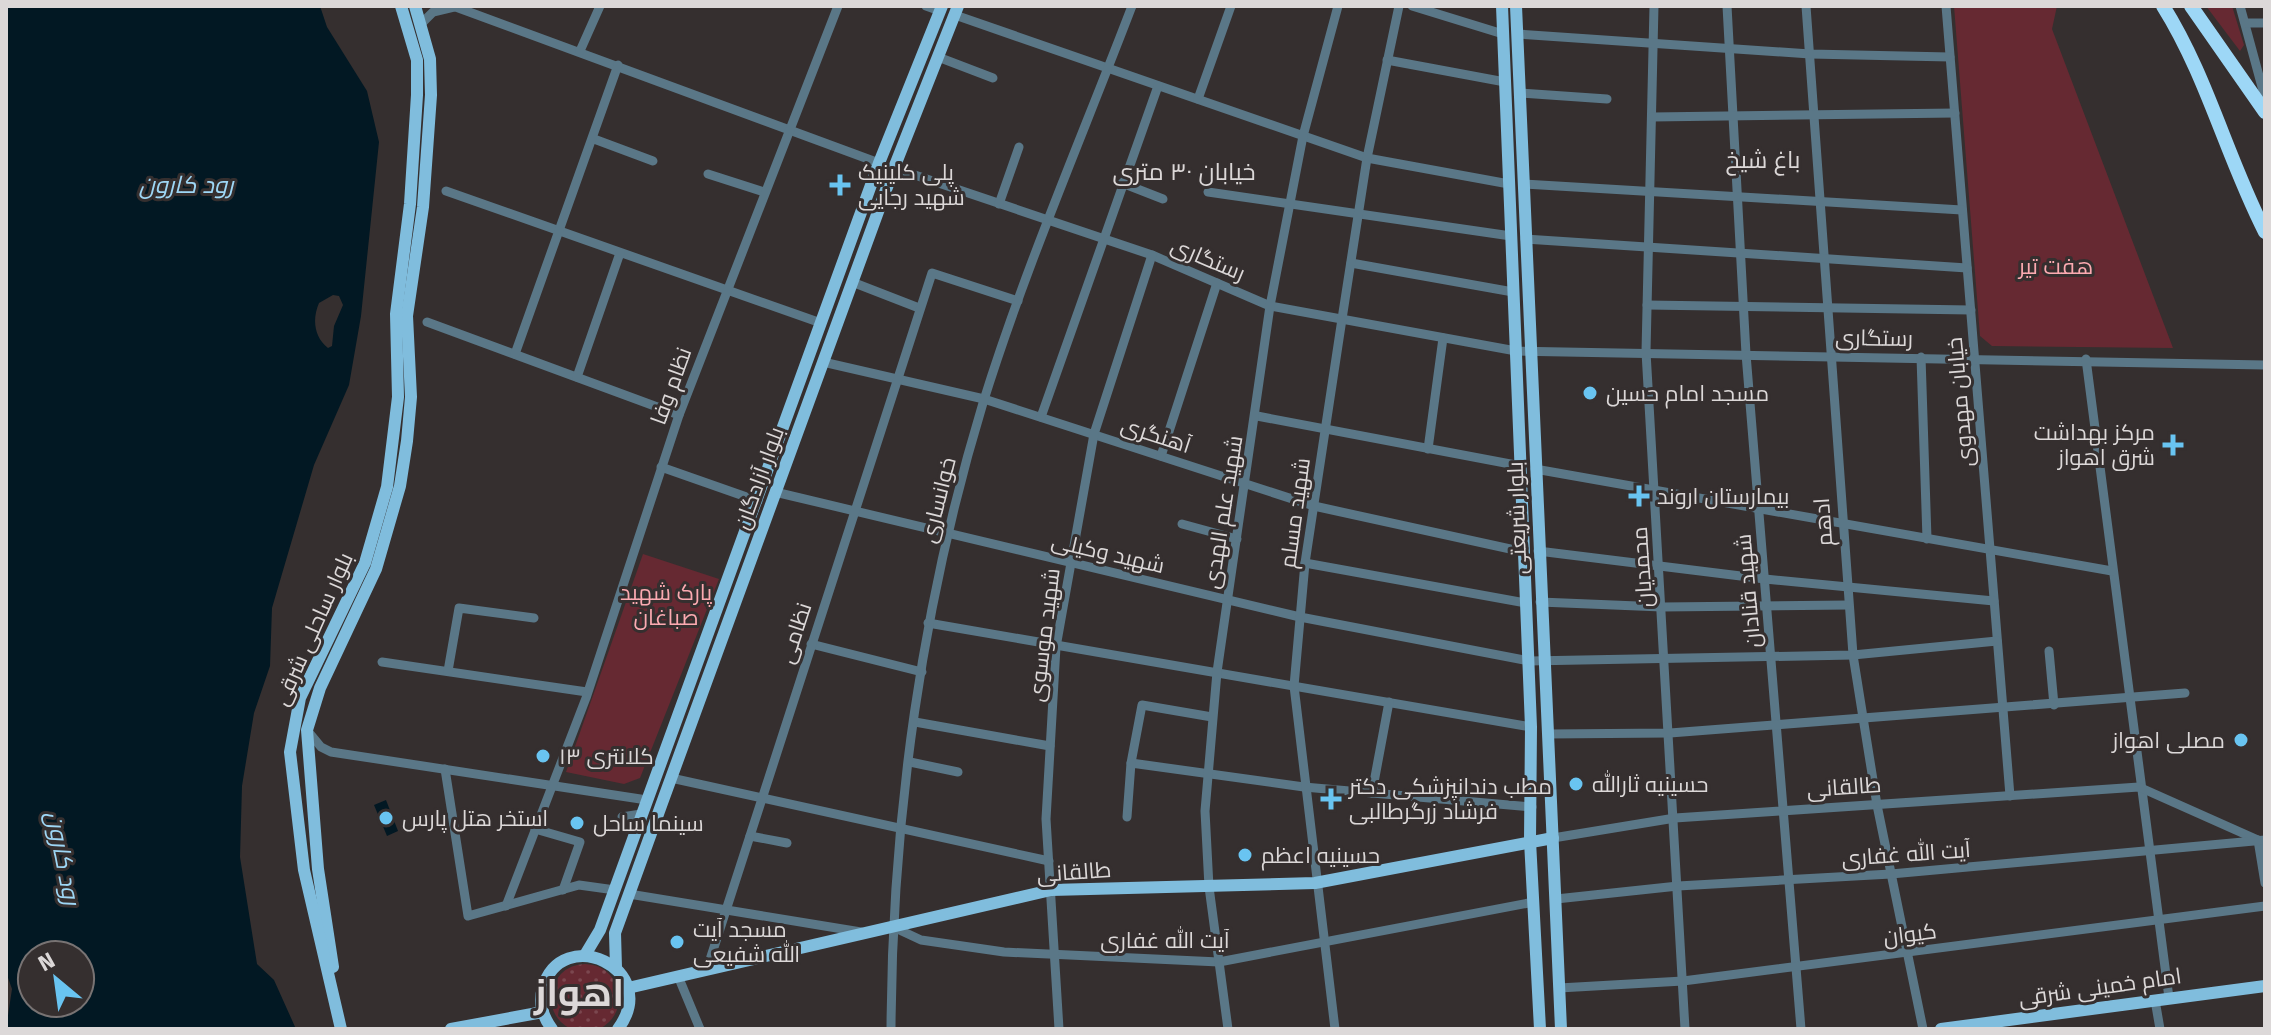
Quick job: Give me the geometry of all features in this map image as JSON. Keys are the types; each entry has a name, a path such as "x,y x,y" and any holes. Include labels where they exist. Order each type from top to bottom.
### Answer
{"highway":[{"path":"2191,6 2265,112"},
{"path":"2162,7 2182,36 2221,137 2265,232"}],"main road":[{"name":"بلوار ساحلی شرقی","path":"344,1029 304,870 290,752 300,698 359,577 387,487 398,397 417,95 417,60 401,6"},
{"name":"بلوار ساحلی شرقی","path":"344,1029 330,954 308,776 307,730 320,688 376,569 397,499 411,397 402,325 423,207 430,108 430,59 415,6"},
{"name":"بلوار شریعتی","path":"1502,6 1520,93 1561,1029"},
{"name":"بلوار شریعتی","path":"1516,6 1505,82 1529,661 1530,841 1540,1029"},
{"name":"بلوار آزادگان","path":"585,955 600,930 879,163 941,9"},
{"name":"بلوار آزادگان","path":"616,968 615,933 894,168 956,11"},
{"name":"طالقانی","path":"628,988 1051,890 1315,883 1553,838"},
{"path":"552,1029 541,1000 547,978 563,962 585,955 596,957 616,968 628,988 628,1011 618,1029"},
{"name":"امام خمینی شرقی","path":"1941,1029 2265,986"},
{"path":"451,1029 543,1012"}],"street":[{"path":"422,23 433,12 454,6 879,163"},
{"path":"580,51 600,6"},
{"name":"نظام وفا","path":"506,906 587,692 679,415 838,6"},
{"path":"926,6 941,9"},
{"name":"خوانساری","path":"891,1029 891,926 902,828 928,623 948,533 984,399 1018,301 1132,6"},
{"path":"1198,99 1231,6"},
{"name":"شهید علم الهدی","path":"1227,1025 1209,887 1206,775 1212,717 1227,599 1257,416 1270,306 1303,136 1338,6"},
{"name":"شهید مسلم","path":"1335,1029 1315,883 1294,686 1305,563 1325,429 1367,158 1399,6"},
{"path":"1412,6 1510,34 1810,54 1950,57"},
{"name":"محمدیان","path":"1654,6 1646,352 1685,1029"},
{"name":"شهید قنادان","path":"1727,6 1746,354 1801,1029"},
{"name":"ادهم","path":"1806,6 1853,655 1877,805 1923,1029"},
{"name":"خیابان مهدوی","path":"1946,6 2010,796"},
{"path":"2240,6 2262,74 2265,98"},
{"path":"956,11 1158,86 1367,158 1509,184"},
{"path":"2246,23 2265,23"},
{"path":"938,57 993,78"},
{"path":"1387,60 1505,82"},
{"path":"515,354 618,65"},
{"path":"1041,417 1101,238 1158,86"},
{"path":"1520,93 1607,99"},
{"path":"1652,117 1955,113"},
{"path":"594,139 653,161"},
{"path":"999,204 1019,147"},
{"name":"رستگاری","path":"894,168 1152,255 1270,306 1516,351 2086,359 2265,365"},
{"path":"708,174 764,192"},
{"path":"1122,183 1163,199"},
{"path":"1523,184 1962,210"},
{"path":"446,191 821,323"},
{"path":"1208,192 1511,236"},
{"path":"1525,239 1967,268"},
{"path":"577,377 620,253"},
{"name":"شهید موسوی","path":"1059,1029 1046,819 1056,647 1094,434 1152,255"},
{"path":"1351,263 1513,292"},
{"name":"نظامی","path":"707,969 932,273 1018,301"},
{"path":"852,282 919,308"},
{"path":"1161,456 1217,283"},
{"path":"1647,305 1971,310"},
{"path":"427,322 679,415"},
{"path":"1428,449 1443,338"},
{"path":"1921,357 1927,539"},
{"path":"2086,359 2158,920 2162,999 2160,1029"},
{"name":"آهنگری","path":"823,362 984,399 1314,506 1524,552"},
{"path":"1257,416 1521,466"},
{"path":"661,467 758,501"},
{"path":"1535,469 2112,571"},
{"name":"شهید وکیلی","path":"775,492 1300,617 1543,662"},
{"path":"1182,524 1237,539"},
{"path":"1538,551 1765,579 1994,601"},
{"path":"1305,563 1526,603"},
{"path":"1540,602 1662,607 1848,605"},
{"path":"448,671 459,608 534,618"},
{"path":"928,623 1531,727"},
{"path":"1543,662 1853,655 1997,641"},
{"path":"811,644 922,672"},
{"path":"2049,651 2054,705"},
{"path":"382,662 587,692"},
{"path":"1548,734 1670,733 2185,693"},
{"path":"1372,793 1389,702"},
{"path":"1127,817 1131,763 1142,705 1212,717"},
{"path":"915,722 1050,746"},
{"path":"307,730 313,740 331,752 647,800"},
{"path":"308,776 316,760 331,752"},
{"path":"910,762 958,772"},
{"path":"1131,763 1304,787 1532,807"},
{"path":"445,769 468,916 579,885 615,890"},
{"path":"671,778 1049,861"},
{"path":"2139,787 2262,840 2265,883"},
{"name":"طالقانی","path":"1553,838 1675,818 2139,787"},
{"path":"622,817 641,814"},
{"path":"535,829 580,842 563,890"},
{"path":"750,836 787,843"},
{"name":"آیت الله غفاری","path":"1556,899 1678,886 1891,874 2262,840"},
{"path":"629,894 865,933"},
{"name":"آیت الله غفاری","path":"891,926 921,940 1055,956 1219,962 1534,902"},
{"name":"کیوان","path":"1559,988 1683,981 2265,906"},
{"path":"678,976 700,1029"}],"green space":[{"name":"هفت تیر","path":"1954,6 2057,6 2052,29 2173,348 1992,346 1980,336"},
{"path":"2206,6 2232,6 2244,45 2240,51"},
{"name":"پارک شهید صباغان","path":"643,554 719,579 640,778 624,784 566,772"},
{"path":"592,964 613,979 619,998 617,1011 609,1022 592,1032 578,1032 561,1022 553,1011 551,991 561,974 572,966"}],"water":[{"name":"رود کارون","path":"6,6 320,6 327,27 367,91 379,142 361,316 349,385 314,465 272,608 270,666 254,713 242,786 240,857 257,964 274,980 296,1029 6,1029 12,989 6,972","holes":["333,295 339,296 343,305 334,326 332,346 328,348 317,333 315,315 319,303"]},
{"name":"استخر هتل پارس","path":"386,800 398,831 387,836 374,805"}],"place":[{"name":"پلی کلینیک شهید رجایی","path":"840,185"},
{"name":"مسجد امام حسین","path":"1590,393"},
{"name":"مرکز بهداشت شرق اهواز","path":"2173,445"},
{"name":"بیمارستان اروند","path":"1639,496"},
{"name":"مصلی اهواز","path":"2241,740"},
{"name":"کلانتری ۱۳","path":"543,756"},
{"name":"حسینیه ثارالله","path":"1576,784"},
{"name":"مطب دندانپزشکی دکتر فرشاد زرگرطالبی","path":"1331,799"},
{"name":"استخر هتل پارس","path":"386,818"},
{"name":"سینما ساحل","path":"577,823"},
{"name":"حسینیه اعظم","path":"1245,855"},
{"name":"مسجد آیت الله شفیعی","path":"677,942"}],"district":[{"name":"باغ شیخ","path":"1763,160"},
{"name":"خیابان ۳۰ متری","path":"1184,172"},
{"name":"اهواز","path":"579,993"}]}
